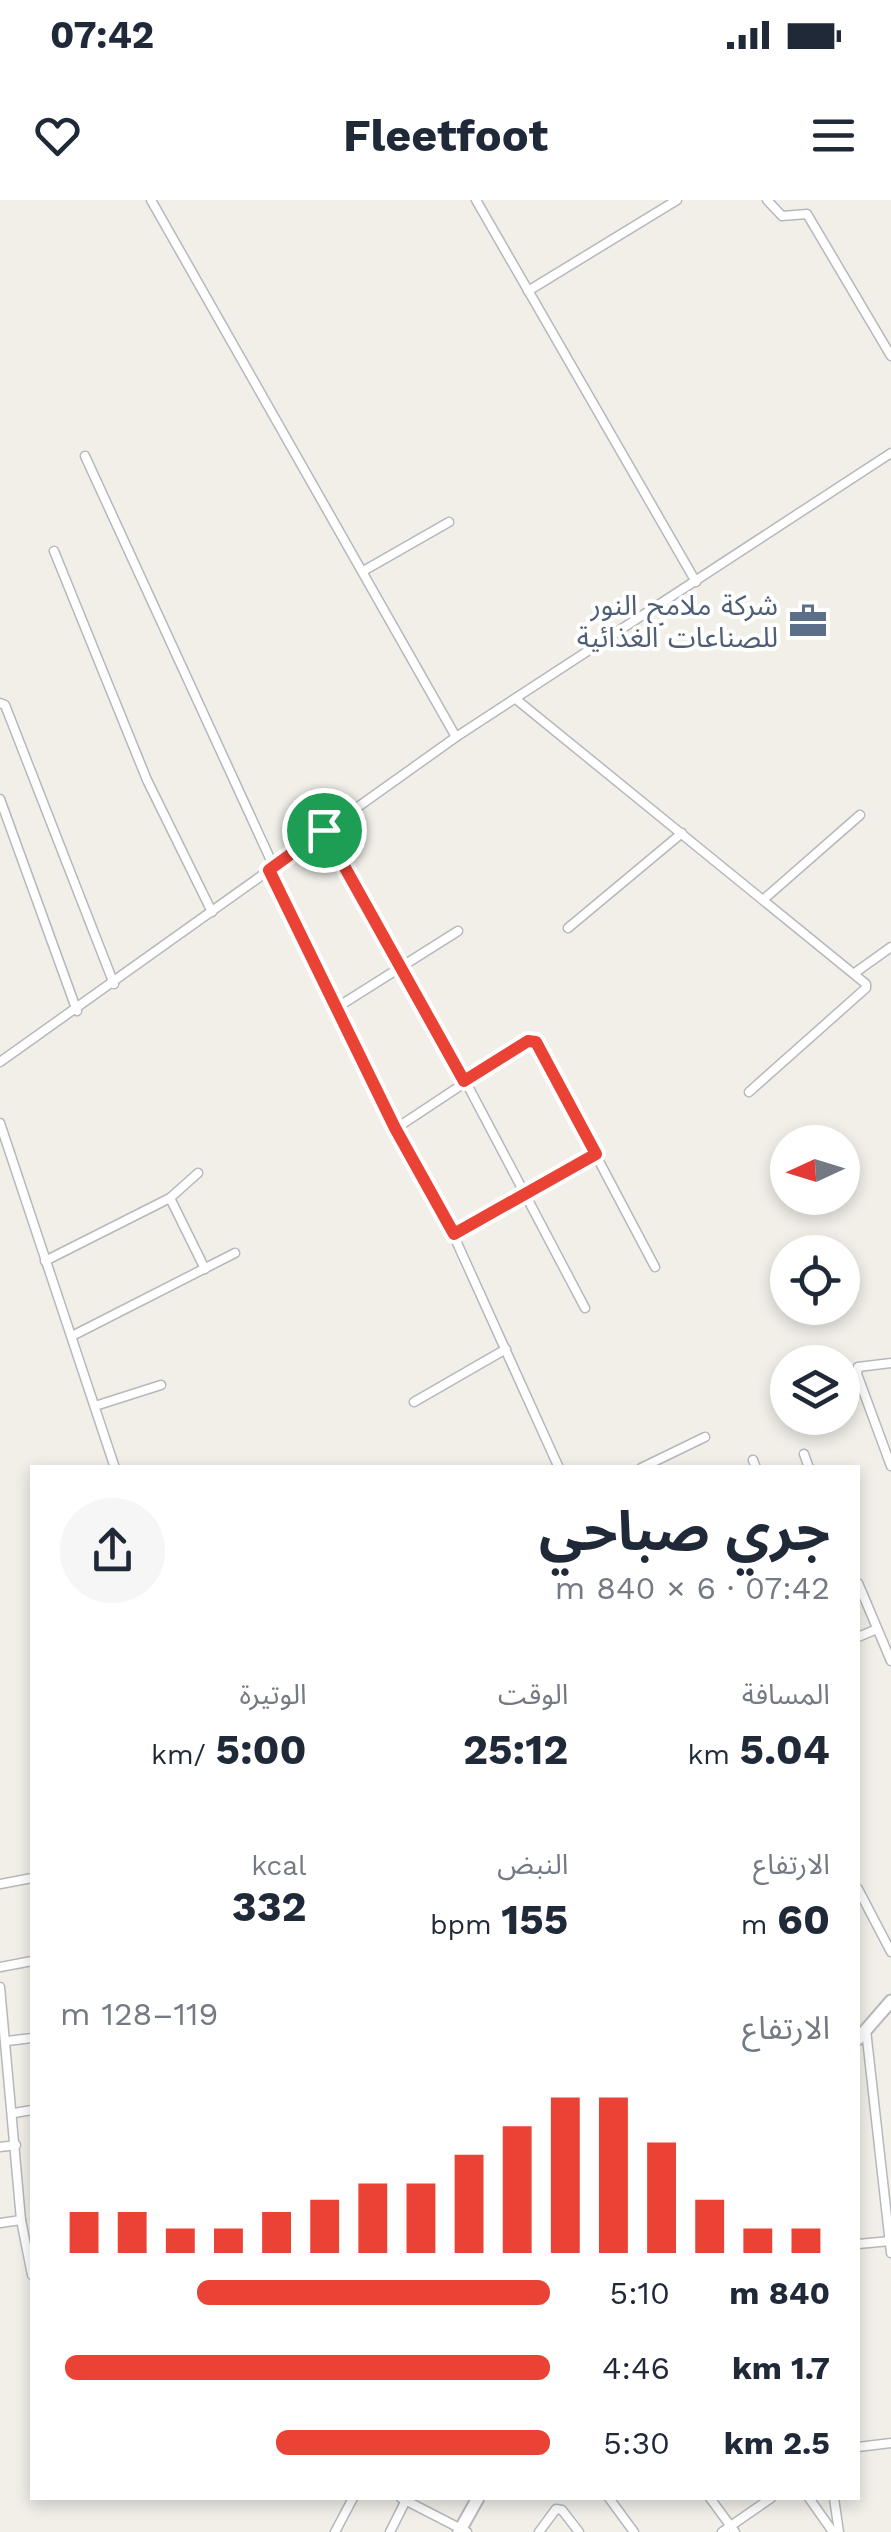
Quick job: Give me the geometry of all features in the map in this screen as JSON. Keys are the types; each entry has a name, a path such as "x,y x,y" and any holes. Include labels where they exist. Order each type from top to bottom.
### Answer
{"main road":[{"path":"862,2035 891,2002"},
{"path":"463,2530 477,2500"}],"street":[{"path":"151,200 456,738"},
{"path":"476,200 696,582"},
{"path":"528,291 677,200"},
{"path":"767,200 782,216 806,214 891,356"},
{"path":"0,1062 456,738 891,453"},
{"path":"85,456 336,1008 395,1128 454,1234 558,1465"},
{"path":"364,570 449,522"},
{"path":"54,551 147,780 212,912"},
{"path":"517,700 856,972 866,988 749,1092"},
{"path":"0,703 5,705 114,984"},
{"path":"0,799 3,817 77,1010"},
{"path":"764,899 860,816"},
{"path":"324,830 403,967 585,1308"},
{"path":"568,928 682,833"},
{"path":"336,1008 458,931"},
{"path":"856,972 891,948"},
{"path":"395,1128 528,1041 536,1042 655,1267"},
{"path":"0,1124 114,1465"},
{"path":"454,1234 596,1154"},
{"path":"45,1261 170,1198 198,1173"},
{"path":"170,1198 205,1269"},
{"path":"72,1336 235,1253"},
{"path":"414,1402 506,1349"},
{"path":"891,1363 858,1367 857,1374 891,1466"},
{"path":"94,1406 162,1385"},
{"path":"647,1465 705,1437"},
{"path":"804,1454 808,1465"},
{"path":"860,1588 891,1661"},
{"path":"860,1636 877,1629"},
{"path":"0,1884 30,1878"},
{"path":"860,1893 891,1952"},
{"path":"0,1967 30,1962"},
{"path":"0,1987 7,2042 5,2078 14,2112 21,2220 30,2266"},
{"path":"862,2035 891,2253"},
{"path":"7,2042 30,2038"},
{"path":"14,2112 30,2110"},
{"path":"0,2147 16,2145"},
{"path":"20,2183 30,2182"},
{"path":"0,2222 21,2220"},
{"path":"860,2244 890,2241"},
{"path":"860,2447 891,2443"},
{"path":"335,2532 352,2500"},
{"path":"390,2532 404,2500"},
{"path":"409,2500 463,2530"},
{"path":"610,2500 634,2532"},
{"path":"711,2500 729,2530 768,2500"},
{"path":"811,2500 836,2532"},
{"path":"834,2500 836,2532"},
{"path":"539,2532 556,2509 562,2510 579,2532"}],"place":[{"name":"شركة ملامح النور للصناعات الغذائية","path":"808,621"}],"route":[{"path":"324,830 464,1081 533,1040 596,1154 454,1234 395,1128 269,870 324,830"}]}
